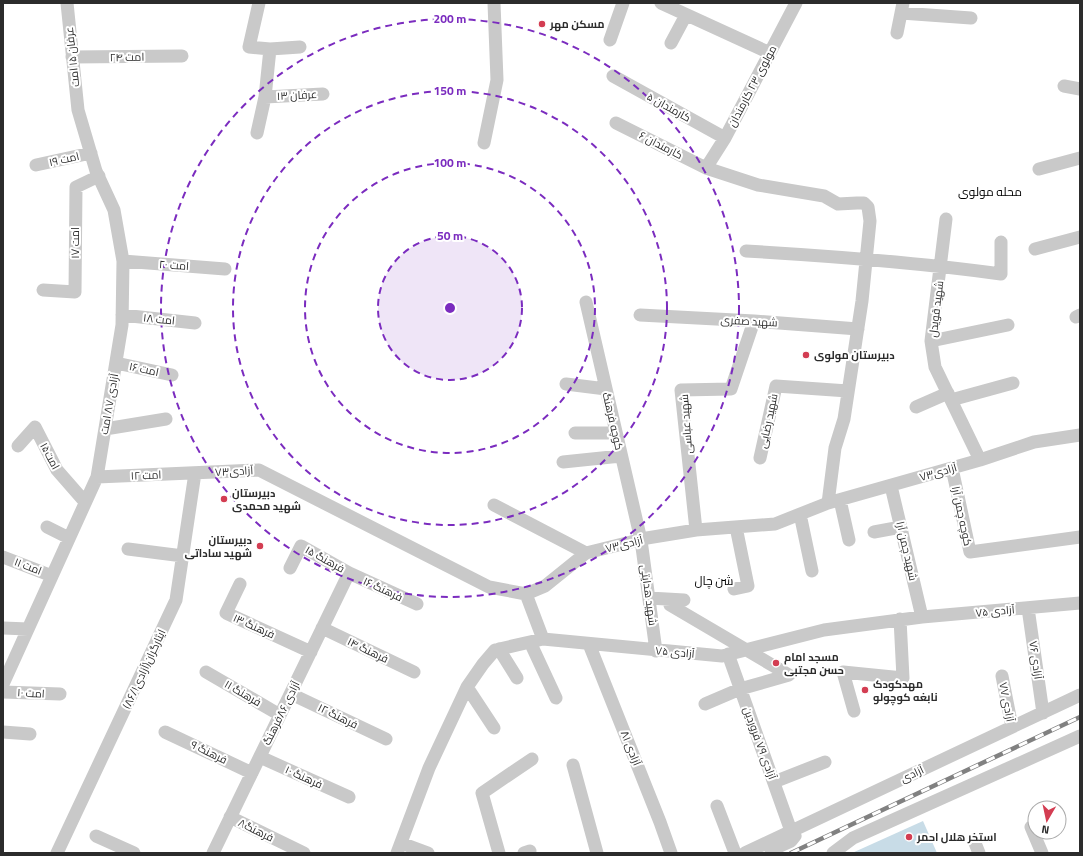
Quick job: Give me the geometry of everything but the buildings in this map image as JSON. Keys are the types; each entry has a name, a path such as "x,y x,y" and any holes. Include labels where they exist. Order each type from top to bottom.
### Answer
{"street":[{"name":"عرفان ۱۵ امت","path":"67,3 78,110"},
{"path":"259,3 249,47 270,49 300,47"},
{"path":"484,143 497,80 494,3"},
{"path":"610,40 623,3"},
{"path":"661,3 770,53"},
{"name":"مولوی ۲۳ کارمندان","path":"706,168 725,138 796,3"},
{"path":"897,33 902,8 971,18"},
{"path":"671,43 686,15"},
{"name":"عرفان ۱۳","path":"270,49 265,97 323,94"},
{"name":"امت ۲۴","path":"72,57 182,56"},
{"name":"کارمندان ۵","path":"613,76 725,138"},
{"path":"1064,86 1080,89"},
{"path":"257,133 265,97"},
{"name":"آزادی ۸۷ امت","path":"3,684 97,476 116,363 122,315 123,261 114,210 99,176 78,110"},
{"name":"کارمندان ۶","path":"616,122 706,168 758,186 824,196 838,204 864,203 868,207 870,221 866,259"},
{"name":"امت ۱۹","path":"36,166 91,153"},
{"path":"1039,169 1080,158"},
{"name":"امت ۱۷","path":"44,290 75,292 76,187 99,176"},
{"name":"شهید قویدل","path":"946,220 931,341 935,367 980,460"},
{"path":"1035,249 1079,241"},
{"path":"746,251 941,265 1001,274 1001,242"},
{"path":"849,540 834,502 835,448 844,419 858,329 866,259"},
{"name":"امت ۲۰","path":"123,261 225,269"},
{"name":"کوچه فرهنگ","path":"586,302 640,540"},
{"name":"امت ۱۸","path":"122,315 195,323"},
{"name":"شهید صفری","path":"640,316 754,321 858,329"},
{"name":"شهید عباسی","path":"696,530 681,390 731,390 754,321"},
{"path":"931,341 1008,325"},
{"name":"امت ۱۶","path":"116,363 172,375"},
{"path":"916,407 949,397 1013,383"},
{"path":"566,384 606,389"},
{"name":"شهید رضایی","path":"760,458 776,386 848,391"},
{"path":"105,429 166,418"},
{"name":"امت۱۵","path":"18,446 35,427 57,470 85,502"},
{"path":"575,433 616,432"},
{"name":"آزادی۷۳","path":"195,473 259,470 489,587 526,594 545,586 586,554 640,540 696,530 775,524 834,502 980,460 1034,442 1080,434"},
{"path":"563,462 621,456"},
{"name":"کوچه چمن آرا","path":"952,468 970,552 1080,537"},
{"name":"امت ۱۲","path":"97,476 195,473"},
{"name":"ایثارگران(آزادی۸۶/۱)","path":"57,853 176,600 195,473"},
{"name":"شهید چمن آرا","path":"891,486 922,617"},
{"path":"494,505 586,554"},
{"path":"800,514 812,571"},
{"path":"47,527 69,538"},
{"path":"734,589 748,586 736,527"},
{"path":"874,532 901,527"},
{"name":"شهید هدایتی","path":"640,540 656,651"},
{"name":"فرهنگ ۱۵","path":"290,568 301,546 349,573"},
{"path":"128,548 183,556"},
{"name":"امت ۱۱","path":"3,557 52,576"},
{"name":"فرهنگ ۱۶","path":"349,573 417,604"},
{"name":"آزادی ۸۶فرهنگ","path":"213,853 349,573"},
{"name":"فرهنگ ۱۳","path":"240,584 226,613 311,652"},
{"path":"526,594 543,639"},
{"path":"649,598 684,600"},
{"name":"آزادی ۷۵","path":"498,649 543,639 656,651 722,656 824,630 922,617 1080,603"},
{"path":"670,605 789,675 740,689 706,704"},
{"name":"آزادی ۷۶","path":"1028,608 1043,713"},
{"path":"854,710 843,672 903,678 900,620"},
{"path":"3,628 28,629"},
{"name":"فرهنگ ۱۴","path":"322,628 414,672"},
{"path":"530,642 556,698"},
{"name":"آزادی ۸۱","path":"589,644 660,822 670,853"},
{"path":"428,853 399,848 429,768 467,687 483,664 495,650 498,649 517,678"},
{"name":"آزادی ۷۹ فروردین","path":"728,654 791,831"},
{"name":"فرهنگ ۱۱","path":"206,672 280,715"},
{"name":"آزادی ۷۷","path":"1002,676 1012,727"},
{"path":"467,687 494,728"},
{"name":"امت ۱۰","path":"3,692 60,694"},
{"name":"فرهنگ ۱۲","path":"291,694 386,739"},
{"name":"آزادی","path":"745,853 1080,695"},
{"path":"3,732 30,734"},
{"name":"فرهنگ ۹","path":"165,732 252,773"},
{"path":"833,853 853,838 1080,736"},
{"name":"فرهنگ ۱۰","path":"260,757 349,797"},
{"path":"499,853 482,793 532,760"},
{"path":"774,782 825,762"},
{"path":"573,765 597,853"},
{"path":"717,806 735,853"},
{"name":"فرهنگ۸","path":"230,817 304,853"},
{"path":"765,853 791,841 795,836 791,831"},
{"path":"96,836 134,853"},
{"path":"1036,840 1042,853"}],"water":[{"name":"استخر هلال احمر","path":"923,821 937,853 852,853"}],"railway":[{"path":"791,853 1080,717"}],"place":[{"name":"مسکن مهر","path":"542,24"},
{"name":"دبیرستان مولوی","path":"806,355"},
{"name":"دبیرستان شهید محمدی","path":"224,499"},
{"name":"دبیرستان شهید ساداتی","path":"260,546"},
{"name":"مسجد امام حسن مجتبی","path":"776,663"},
{"name":"مهدکودک نابغه کوچولو","path":"865,690"},
{"name":"استخر هلال احمر","path":"909,837"}],"district":[{"name":"محله مولوی","path":"990,192"},
{"name":"شن چال","path":"714,581"}]}
